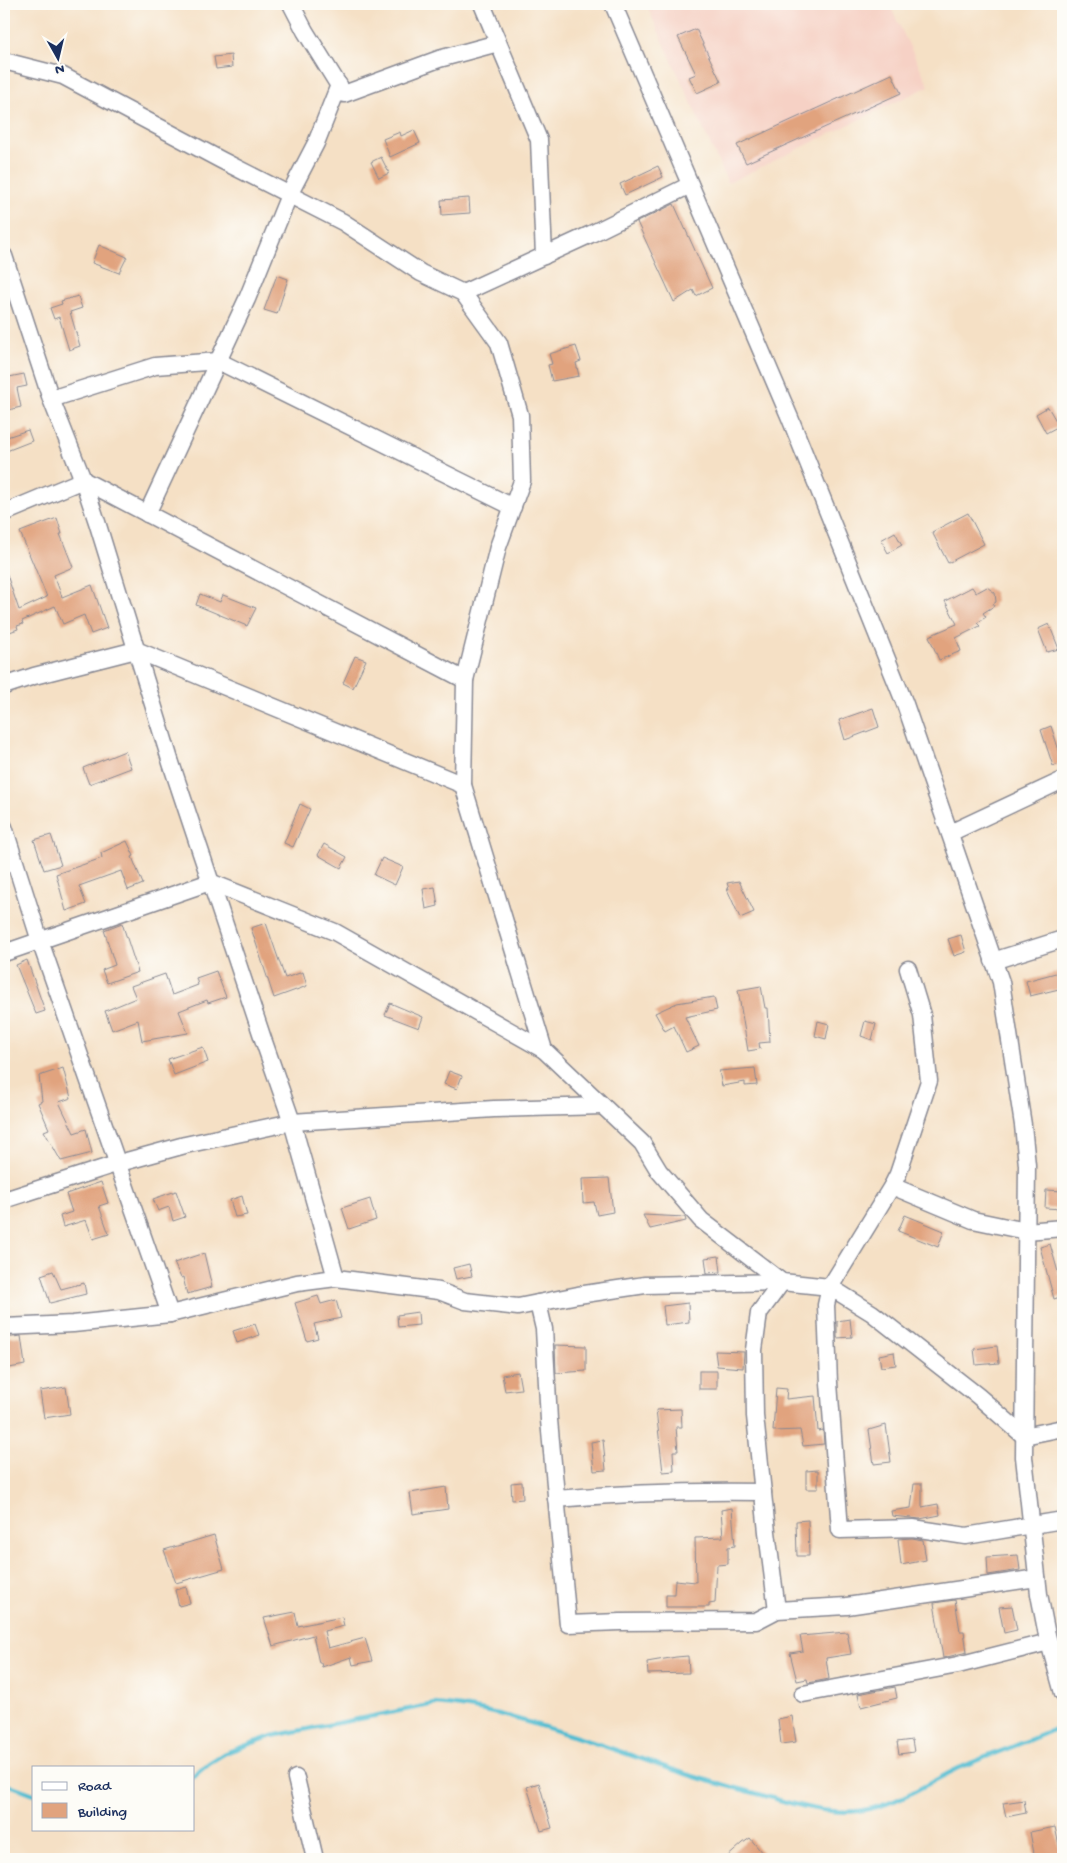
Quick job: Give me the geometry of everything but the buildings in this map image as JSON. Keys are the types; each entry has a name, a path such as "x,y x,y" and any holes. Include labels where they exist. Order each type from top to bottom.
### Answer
{"street":[{"path":"291,4 305,32 344,94 439,60 498,43"},
{"path":"482,4 539,140 544,256"},
{"path":"614,4 790,418 891,667 950,832 1000,982 1009,1028 1027,1165 1024,1457 1037,1578 1049,1642 1063,1693"},
{"path":"4,61 62,76 343,222 421,273 463,292 499,343 520,415 522,480 498,547 465,680 463,786 544,1050"},
{"path":"147,514 247,299 289,195 316,143 338,85"},
{"path":"463,292 544,256 690,185"},
{"path":"4,256 51,399 83,480 171,763 262,1039 292,1122 336,1278"},
{"path":"51,399 155,366 218,361 512,507"},
{"path":"83,480 465,680"},
{"path":"4,513 83,480"},
{"path":"4,686 34,676 136,650 463,786"},
{"path":"950,832 1063,780"},
{"path":"4,827 40,941 116,1164 170,1314"},
{"path":"4,953 210,882 335,932 544,1050 642,1143 659,1171 701,1220 782,1282"},
{"path":"994,961 1063,939"},
{"path":"908,968 922,1015 929,1081 892,1186 830,1287 826,1305 840,1530 913,1528 966,1536 1063,1520"},
{"path":"4,1200 116,1164 184,1145 292,1122 494,1109 603,1106"},
{"path":"892,1186 973,1220 1026,1231 1063,1228"},
{"path":"4,1327 73,1324 170,1314 297,1283 336,1278 439,1291 465,1301 518,1307 645,1285 782,1282 830,1287 872,1313 978,1396 1024,1436"},
{"path":"778,1610 762,1492 755,1416 754,1350 759,1313 782,1282"},
{"path":"538,1303 544,1328 549,1420 568,1624 756,1621 778,1610 847,1606 1037,1578"},
{"path":"1024,1436 1063,1428"},
{"path":"556,1499 610,1494 691,1491 762,1492"},
{"path":"802,1694 958,1665 1049,1642"},
{"path":"296,1778 315,1859"}],"shaded area":[{"path":"646,4 889,4 929,86 728,183"}],"waterway":[{"path":"195,1775 225,1753 272,1736 435,1704 467,1708 514,1718 593,1742 697,1778 793,1804 845,1812 871,1809 897,1800 959,1768 1063,1725"},
{"path":"4,1783 32,1793"}]}
